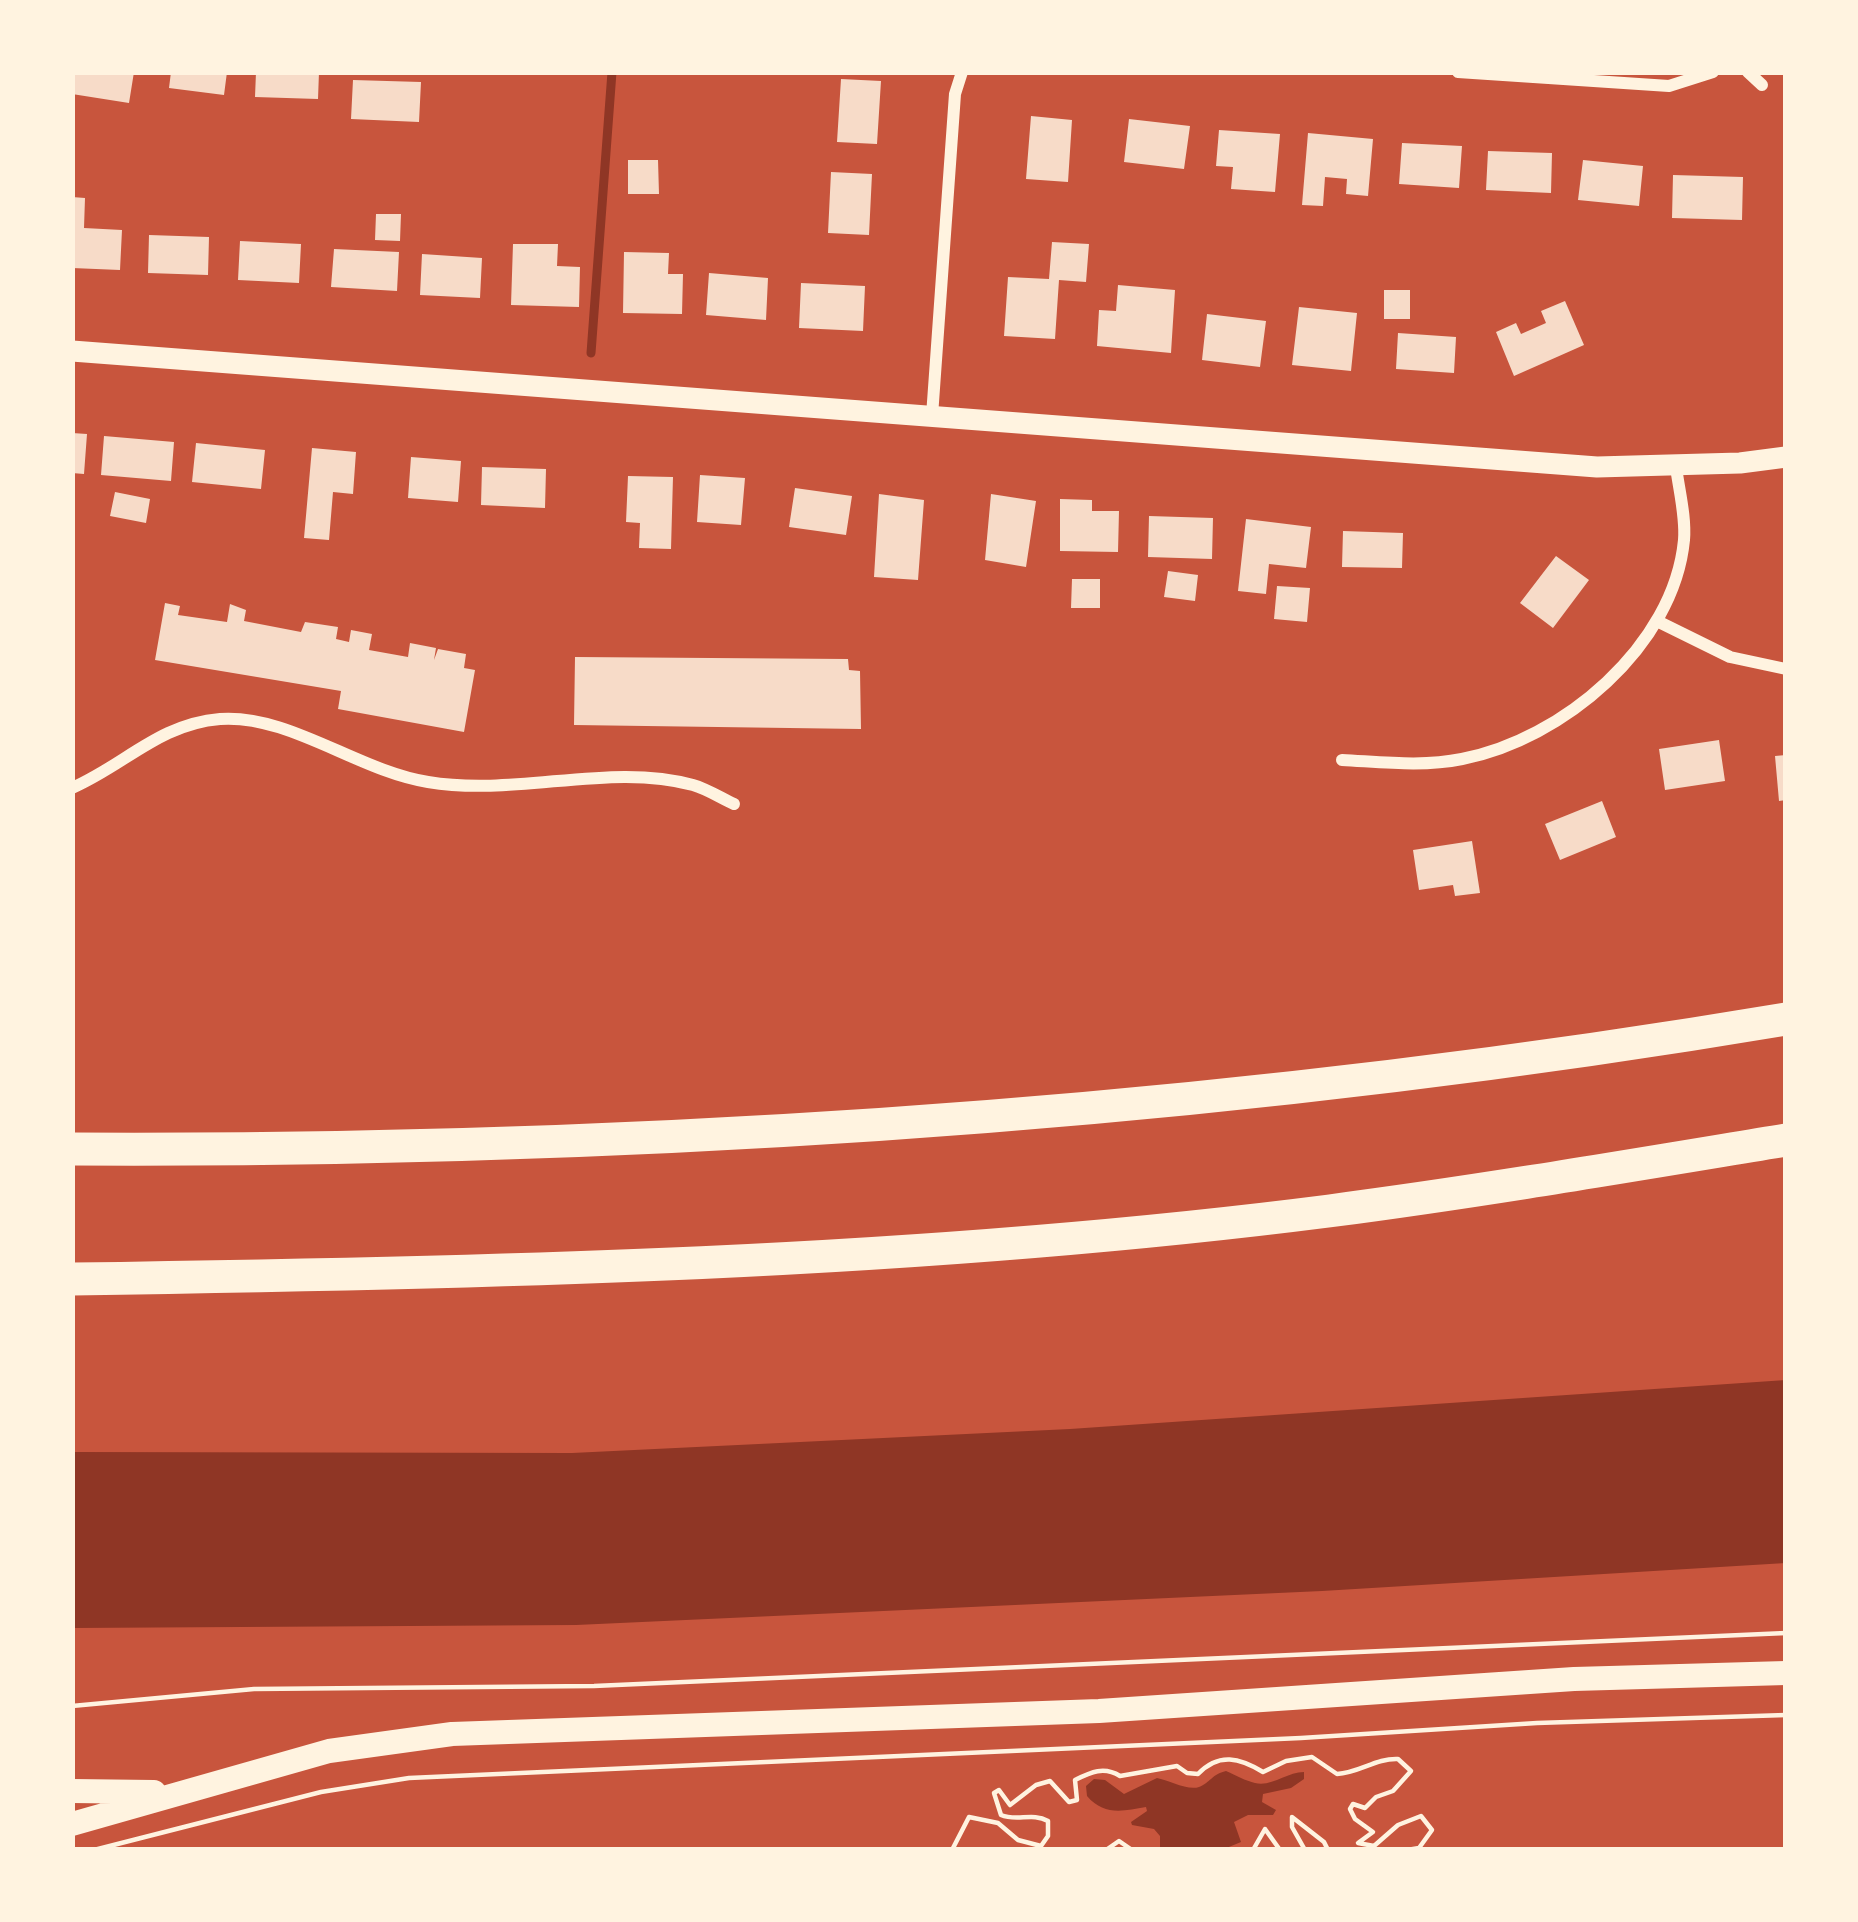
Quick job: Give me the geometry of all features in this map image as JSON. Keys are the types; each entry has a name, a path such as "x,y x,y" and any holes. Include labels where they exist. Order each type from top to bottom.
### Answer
{"highway":[{"path":"72,1149 499,1144 1063,1110 1462,1067 1786,1019"},
{"path":"72,1279 320,1275 742,1258 1169,1227 1328,1211 1786,1140"},
{"path":"72,1265 320,1275"}],"main road":[{"path":"72,1824 329,1750 452,1734 1099,1711 1574,1679 1786,1673"},
{"path":"72,1791 180,1792"}],"street":[{"path":"932,416 955,94 962,72"},
{"path":"1458,72 1669,86 1713,72"},
{"path":"1748,72 1762,85"},
{"path":"72,351 1597,467 1676,467 1786,457"},
{"path":"1342,760 1412,764 1461,760 1550,726 1589,698 1658,621 1683,544 1676,467"},
{"path":"1658,621 1730,657 1786,669"},
{"path":"72,788 174,728 225,718 275,727 360,763 426,782 499,788 609,777 656,778 696,785 734,804"}],"path":[{"path":"72,1706 254,1689 593,1686 1786,1633"},
{"path":"94,1850 320,1792 409,1778 1786,1715"},
{"path":"952,1850 969,1817 998,1823 1018,1840 1041,1846 1048,1836 1048,1821 1036,1815 1001,1814 994,1792 999,1790 1010,1805 1036,1785 1050,1781 1069,1802 1077,1800 1075,1780 1094,1771 1111,1770 1120,1776 1178,1766 1198,1774 1208,1764 1234,1758 1263,1772 1286,1761 1312,1757 1336,1774 1386,1758 1398,1759 1411,1771 1393,1791 1376,1797 1365,1808 1353,1804 1350,1810 1354,1820 1373,1832 1358,1843 1365,1846 1375,1846 1411,1819 1421,1816 1429,1821 1432,1830 1419,1848 1407,1850"},
{"path":"1305,1850 1292,1827 1292,1817 1328,1850"},
{"path":"1253,1850 1265,1829 1280,1850"},
{"path":"1106,1850 1119,1841 1132,1850"}],"shaded area":[{"path":"1786,1380 1786,1563 1322,1591 576,1625 72,1628 72,1452 572,1453 1070,1429"},
{"path":"1226,1771 1261,1784 1304,1772 1304,1779 1291,1788 1263,1794 1262,1802 1276,1810 1273,1815 1248,1815 1234,1822 1241,1842 1224,1849 1160,1850 1160,1836 1154,1829 1131,1822 1146,1807 1107,1809 1087,1796 1086,1786 1094,1779 1105,1780 1124,1794 1157,1778 1199,1787"}],"building":[{"path":"74,72 134,72 129,103 72,94"},
{"path":"171,72 227,72 224,95 169,88"},
{"path":"256,72 319,72 318,99 255,97"},
{"path":"841,79 881,81 877,144 837,142"},
{"path":"353,80 421,82 419,122 351,119"},
{"path":"1031,116 1072,120 1068,182 1026,179"},
{"path":"1129,119 1190,126 1184,169 1124,162"},
{"path":"1219,130 1280,134 1275,192 1231,189 1233,167 1216,166"},
{"path":"1308,133 1373,139 1368,196 1346,194 1347,179 1325,177 1323,206 1302,205"},
{"path":"1402,143 1462,146 1459,188 1399,184"},
{"path":"1488,151 1552,153 1551,193 1486,190"},
{"path":"628,160 658,160 659,194 628,194"},
{"path":"1583,160 1643,166 1639,206 1578,200"},
{"path":"831,172 872,174 869,235 828,233"},
{"path":"1673,175 1743,177 1742,220 1672,218"},
{"path":"72,197 85,198 84,228 122,230 120,270 72,268"},
{"path":"376,214 401,214 400,241 375,240"},
{"path":"149,235 209,237 208,275 148,273"},
{"path":"240,241 301,244 299,283 238,280"},
{"path":"1052,242 1089,244 1086,282 1059,280 1055,339 1004,336 1008,277 1049,279"},
{"path":"513,244 558,244 557,266 580,267 579,307 511,305"},
{"path":"334,249 399,252 397,291 331,287"},
{"path":"624,252 669,253 668,274 683,274 682,314 623,313"},
{"path":"422,254 482,258 480,298 420,295"},
{"path":"709,273 768,278 766,320 706,315"},
{"path":"801,283 865,286 863,331 799,328"},
{"path":"1118,285 1175,290 1171,353 1097,346 1099,310 1116,311"},
{"path":"1384,290 1410,290 1410,319 1384,319"},
{"path":"1565,301 1584,345 1514,376 1496,332 1516,323 1521,334 1546,323 1541,311"},
{"path":"1299,307 1357,313 1351,371 1292,365"},
{"path":"1207,314 1266,321 1260,367 1202,360"},
{"path":"1398,333 1456,337 1454,373 1396,369"},
{"path":"72,433 87,434 84,474 72,473"},
{"path":"104,436 174,442 171,481 101,475"},
{"path":"196,443 265,450 261,489 192,482"},
{"path":"312,448 356,452 353,494 333,492 329,540 304,538"},
{"path":"411,457 461,461 458,502 408,498"},
{"path":"482,467 546,469 545,508 481,505"},
{"path":"700,475 745,478 741,525 697,522"},
{"path":"628,476 673,477 671,549 639,548 640,523 626,522"},
{"path":"795,488 852,496 846,535 789,527"},
{"path":"115,492 150,499 146,523 110,516"},
{"path":"879,494 924,500 918,580 874,577"},
{"path":"991,494 1036,501 1026,567 985,560"},
{"path":"1060,499 1092,500 1092,511 1119,511 1118,552 1060,551"},
{"path":"1149,516 1213,518 1212,559 1148,557"},
{"path":"1246,519 1311,527 1306,568 1269,564 1266,594 1238,591"},
{"path":"1343,531 1403,533 1402,568 1342,567"},
{"path":"1556,556 1589,580 1553,628 1520,603"},
{"path":"1168,571 1198,575 1195,601 1164,597"},
{"path":"1072,579 1100,579 1100,608 1071,608"},
{"path":"1277,586 1310,588 1307,622 1274,619"},
{"path":"165,603 180,606 178,615 227,622 230,604 246,610 244,621 301,632 305,622 338,627 336,639 349,642 351,630 372,634 369,650 408,657 410,643 436,648 434,660 438,649 466,654 464,668 475,670 464,732 338,709 341,691 155,660"},
{"path":"575,657 848,659 849,670 860,671 861,729 574,725"},
{"path":"1719,740 1725,781 1665,790 1659,749"},
{"path":"1786,755 1786,800 1779,801 1775,756"},
{"path":"1602,801 1616,837 1560,860 1545,824"},
{"path":"1472,841 1480,893 1455,896 1453,885 1419,890 1413,850"}],"waterway":[{"path":"591,353 612,72"}]}
